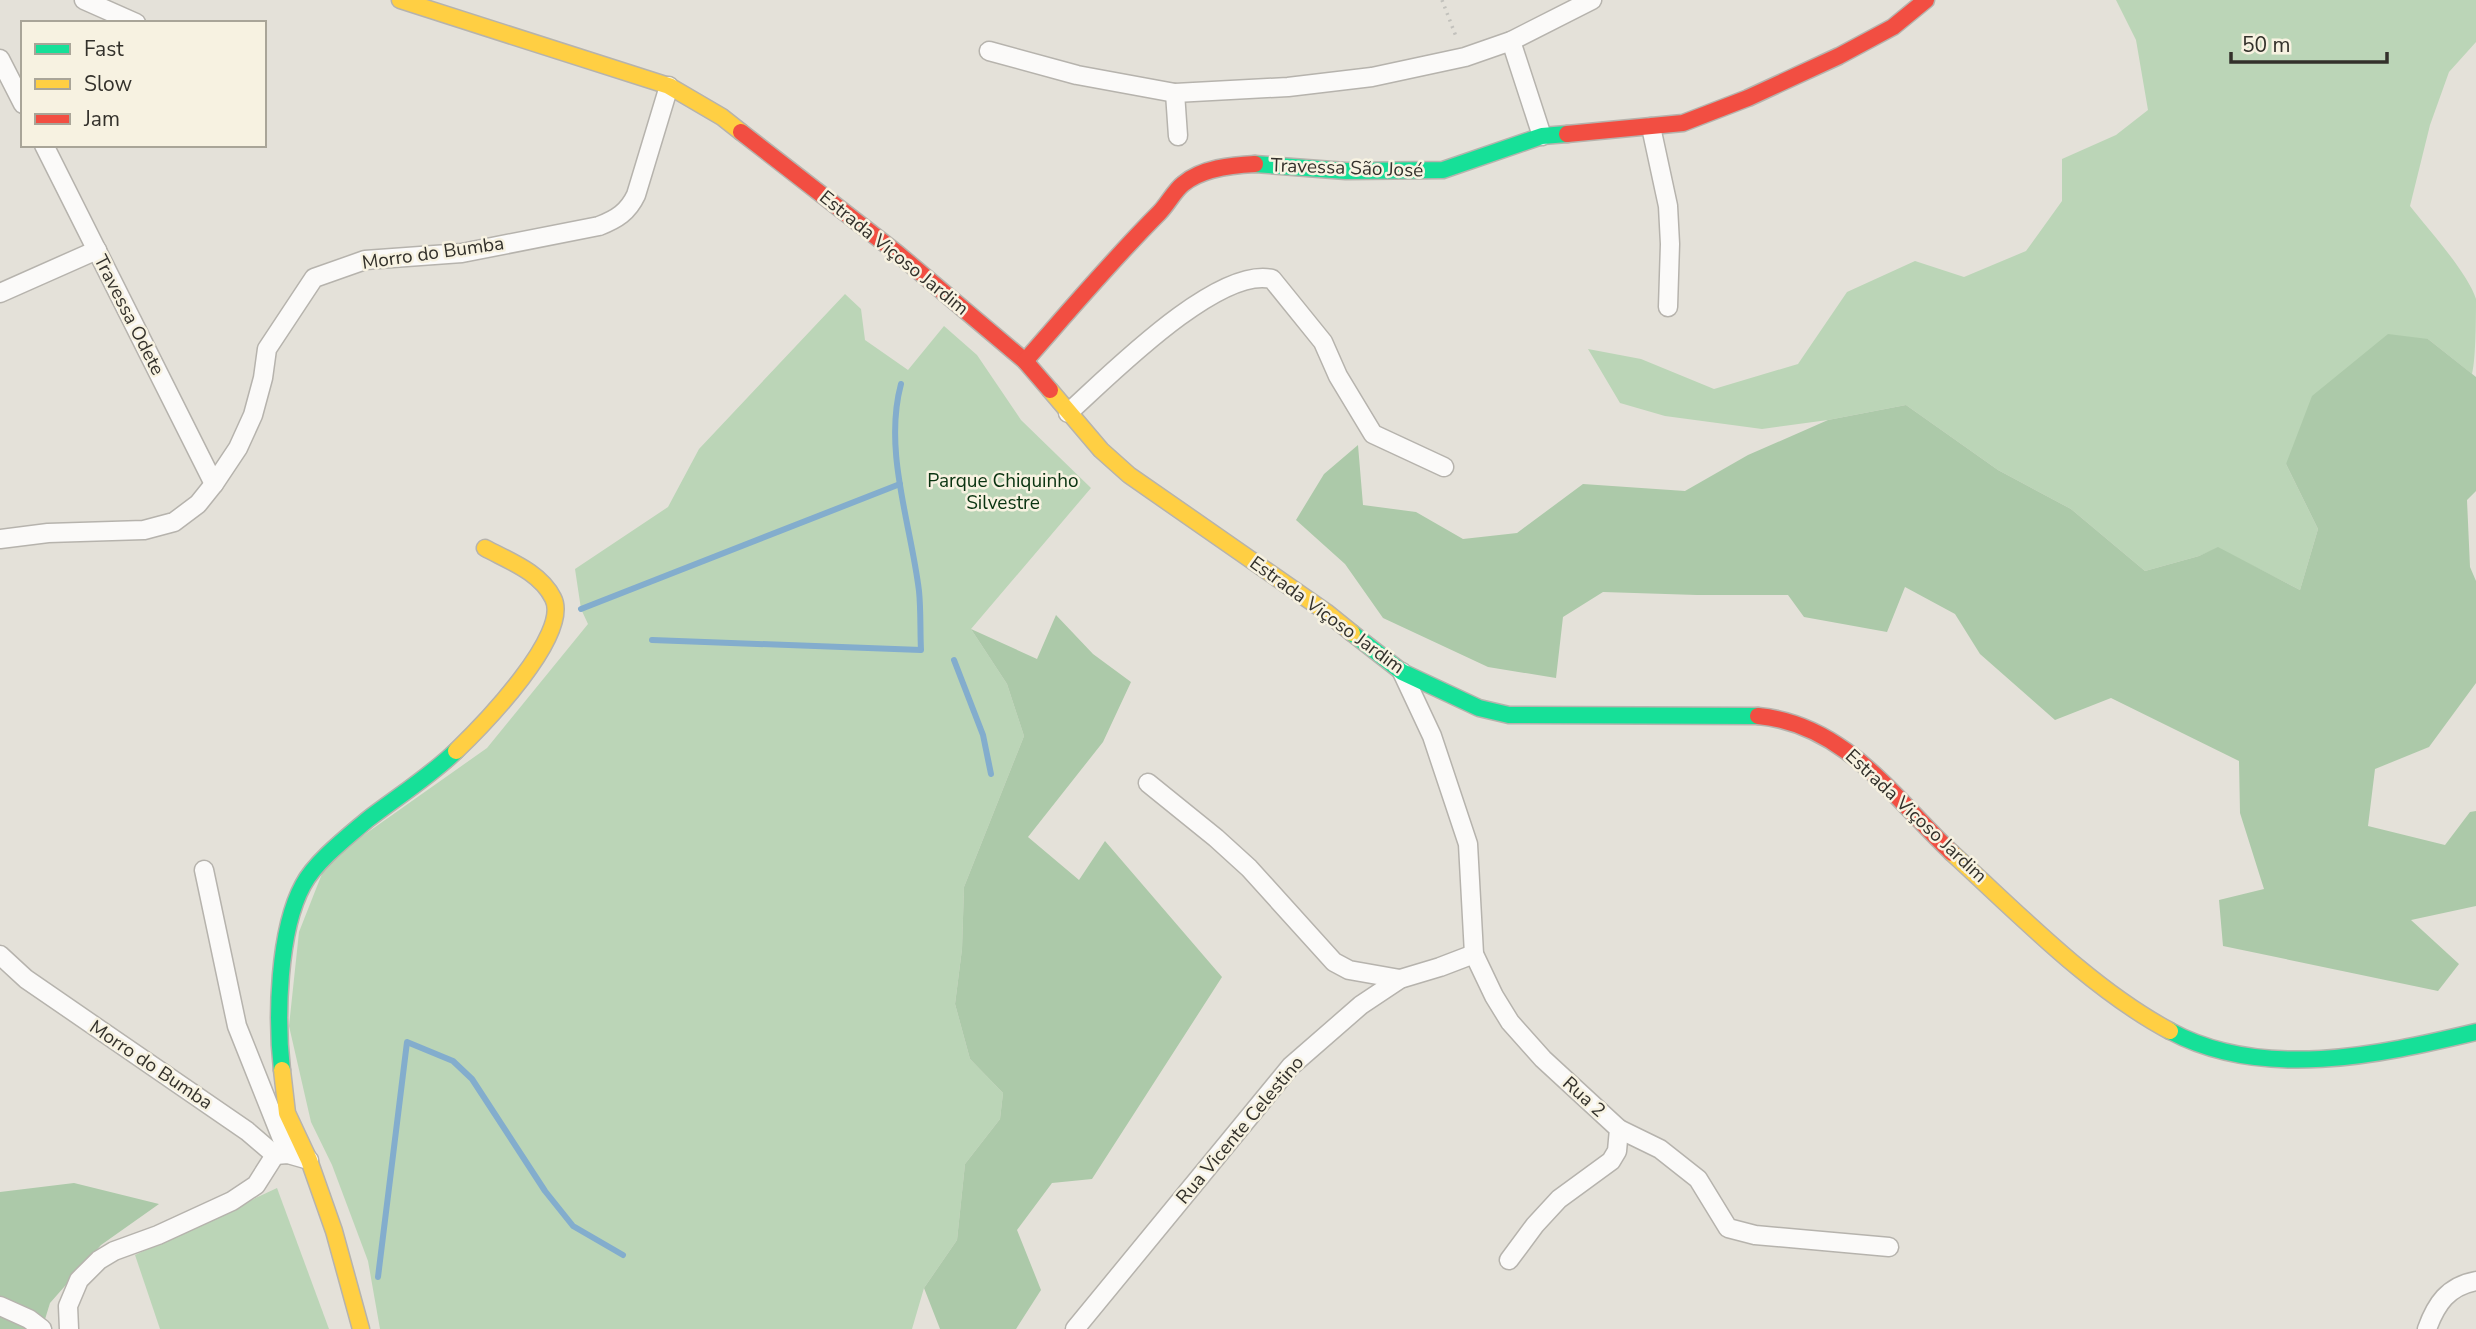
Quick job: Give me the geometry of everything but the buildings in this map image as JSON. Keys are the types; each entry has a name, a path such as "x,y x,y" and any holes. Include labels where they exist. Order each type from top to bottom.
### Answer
{"main road":[{"name":"Estrada Viçoso Jardim","path":"400,0 669,86 722,117 897,253 1024,360 1101,450 1129,475 1326,612 1402,672 1479,708 1509,715 1723,715 1773,718 1803,726 1845,748 1867,765 1949,849 2073,963 2115,997 2165,1028 2202,1045 2242,1055 2321,1059 2362,1056 2476,1032"},
{"name":"Travessa São José","path":"1024,360 1117,255 1167,205 1182,184 1203,173 1253,164 1346,171 1443,170 1542,136 1683,123 1748,98 1839,56 1893,27 1926,0"},
{"path":"361,1329 334,1231 309,1160 287,1114 280,1051 281,985 287,926 303,884 341,843 435,771 474,734 534,665 556,617 555,600 532,573 485,548"}],"street":[{"path":"84,0 131,21"},
{"path":"989,51 1077,75 1175,93 1288,87 1373,77 1465,57 1511,41 1592,0"},
{"path":"1511,41 1542,136"},
{"path":"0,59 21,100"},
{"name":"Morro do Bumba","path":"0,539 48,533 144,530 174,522 198,504 238,448 253,415 263,378 267,349 314,278 365,260 462,253 599,226 617,219 631,207 636,195 669,86"},
{"path":"1175,93 1178,136"},
{"path":"1651,127 1668,206 1668,307"},
{"name":"Travessa Odete","path":"45,147 214,484"},
{"path":"0,293 97,250"},
{"path":"1068,413 1152,338 1194,307 1226,286 1259,276 1272,279 1322,342 1338,376 1373,433 1444,467"},
{"path":"1402,672 1432,736 1468,844 1474,954"},
{"path":"1148,783 1249,868 1334,962 1349,970 1401,979"},
{"path":"69,1329 68,1306 79,1280 99,1260 232,1200 256,1185 281,1154 237,1026 204,870"},
{"name":"Rua Vicente Celestino","path":"1075,1329 1291,1066 1361,1005 1401,979 1474,954"},
{"name":"Rua 2","path":"1474,954 1510,1022 1543,1059 1619,1129 1617,1151 1611,1161 1559,1199 1509,1260"},
{"name":"Morro do Bumba","path":"0,956 26,979 281,1154 309,1160"},
{"path":"1619,1129 1660,1149 1698,1179 1728,1228 1755,1235 1889,1247"},
{"path":"2427,1329 2442,1298 2468,1284"},
{"path":"0,1306 29,1319 42,1329"}],"path":[{"path":"1441,0 1465,57"}],"green space":[{"path":"2116,0 2476,0 2476,42 2449,72 2430,125 2410,206 2472,288 2476,299 2472,374 2428,339 2286,464 2318,529 2300,590 2218,548 2145,571 2071,509 1998,470 1906,405 1762,429 1665,416 1620,403 1588,349 1641,359 1714,389 1798,364 1847,292 1915,261 1964,277 2026,251 2062,201 2062,159 2116,135 2148,110 2136,40"},
{"name":"Parque Chiquinho Silvestre","path":"845,294 861,309 865,340 908,370 944,326 977,355 1021,420 1091,488 971,629 1007,684 1024,736 964,887 962,949 955,1004 970,1059 1003,1093 1000,1119 965,1164 957,1240 924,1288 912,1329 380,1329 368,1261 332,1165 311,1122 289,1026 299,932 327,861 487,748 588,624 581,609 575,569 668,507 699,449"},
{"path":"2388,334 2428,339 2476,377 2476,491 2467,500 2470,567 2476,581 2476,683 2429,747 2375,769 2368,826 2445,845 2470,812 2476,811 2476,906 2411,920 2459,964 2438,991 2223,946 2219,900 2264,889 2240,813 2239,761 2111,698 2055,720 1980,654 1955,614 1905,587 1887,632 1804,617 1788,595 1603,592 1563,617 1556,678 1488,667 1383,618 1345,564 1296,520 1324,474 1358,445 1363,505 1416,512 1463,539 1517,533 1583,484 1685,491 1748,455 1828,420 1906,405 1998,470 2071,509 2145,571 2199,556 2218,547 2300,590 2318,529 2286,464 2312,396"},
{"path":"1056,615 1093,654 1131,682 1103,742 1028,837 1079,880 1105,841 1222,977 1092,1179 1052,1183 1017,1230 1041,1290 1016,1329 940,1329 924,1288 957,1240 965,1164 1000,1119 1003,1093 970,1059 955,1004 962,949 964,887 1024,736 1007,684 971,629 1037,659"},
{"path":"74,1183 159,1204 101,1245 50,1303 42,1329 0,1329 0,1192"},
{"path":"277,1188 329,1329 160,1329 135,1255"}],"waterway":[{"path":"652,640 921,650 919,591 900,488 895,435 901,384"},
{"path":"581,609 900,484"},
{"path":"954,660 983,735 991,774"},
{"path":"378,1277 407,1042 453,1061 472,1079 545,1191 573,1226 623,1255"}],"traffic: fast":[{"path":"1255,164 1346,171 1443,170 1542,136 1567,134"},
{"path":"1352,633 1402,672 1479,708 1509,715 1758,716"},
{"path":"282,1070 279,1026 281,976 288,926 303,885 315,868 341,842 456,751"},
{"path":"2170,1031 2206,1046 2243,1055 2282,1059 2361,1055 2476,1032"}],"traffic: slow":[{"path":"400,0 669,86 722,117 741,132"},
{"path":"1050,390 1101,450 1129,475 1326,612 1352,633"},
{"path":"456,751 485,722 538,656 550,634 555,614 553,598 540,581 523,568 485,548"},
{"path":"1952,853 2084,972 2141,1014 2170,1031"},
{"path":"282,1070 287,1113 309,1160 334,1231 361,1329"}],"traffic: jam":[{"path":"1567,134 1683,123 1748,98 1839,56 1893,27 1926,0"},
{"path":"741,132 897,253 1025,361 1050,390"},
{"path":"1025,361 1183,184 1208,171 1255,164"},
{"path":"1758,716 1789,722 1817,733 1842,748 1866,767 1952,853"}]}
